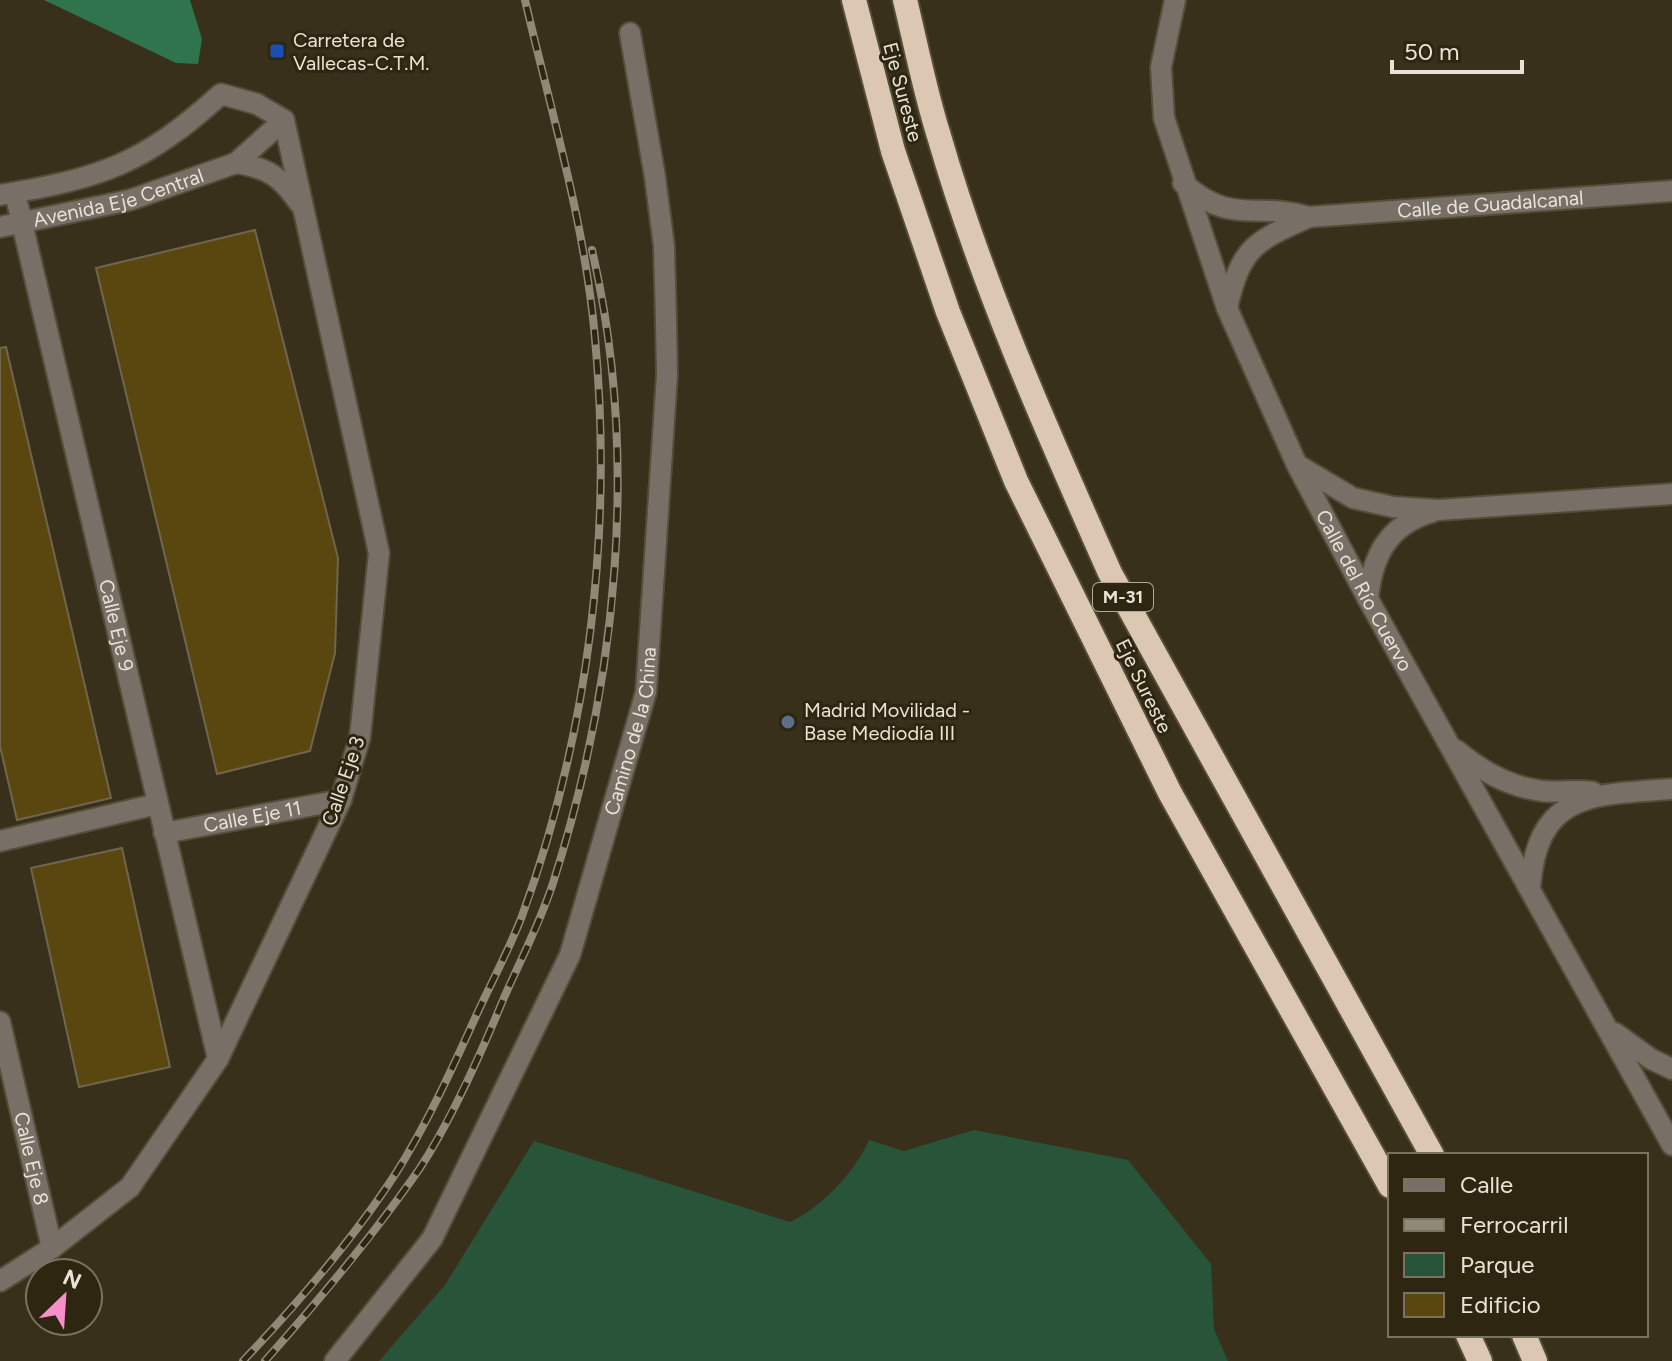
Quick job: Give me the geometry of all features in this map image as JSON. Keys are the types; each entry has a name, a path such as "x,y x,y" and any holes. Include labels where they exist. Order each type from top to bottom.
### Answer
{"highway":[{"name":"Eje Sureste","path":"854,0 893,151 948,312 1016,481 1170,793 1388,1182"},
{"name":"Eje Sureste","path":"905,0 939,137 991,286 1067,476 1110,573 1431,1153"},
{"path":"1469,1337 1480,1361"},
{"path":"1525,1337 1535,1361"}],"street":[{"name":"Calle del Río Cuervo","path":"1175,0 1164,40 1160,93 1183,183 1227,308 1297,465 1368,599 1672,1145"},
{"name":"Camino de la China","path":"335,1361 432,1239 570,955 646,692 667,375 666,321 657,190 630,33"},
{"name":"Avenida Eje Central","path":"7,194 93,178 153,150 221,94 257,104 284,120"},
{"path":"236,163 284,120 305,211"},
{"name":"Avenida Eje Central","path":"0,227 130,200 236,163"},
{"name":"Calle Eje 3","path":"0,1281 52,1248 130,1187 218,1059 341,800 360,737 379,553 305,211 286,185 262,167 236,163"},
{"name":"Calle de Guadalcanal","path":"1183,183 1206,201 1230,211 1285,209 1309,217"},
{"name":"Calle de Guadalcanal","path":"1227,308 1239,264 1248,250 1271,232 1309,217 1672,191"},
{"name":"Calle Eje 9","path":"7,194 23,222 218,1059"},
{"path":"1297,465 1334,489 1363,501 1393,507 1439,510 1672,494"},
{"path":"1368,599 1373,566 1388,538 1418,516 1439,510"},
{"path":"1449,744 1470,762 1513,784 1541,791 1609,794 1672,789"},
{"path":"1530,888 1536,846 1551,821 1575,803 1609,794"},
{"name":"Calle Eje 11","path":"164,833 341,800"},
{"path":"0,841 157,804"},
{"name":"Calle Eje 8","path":"0,1022 52,1248"},
{"path":"1608,1027 1629,1045 1672,1069"}],"green space":[{"path":"44,0 190,0 202,39 198,64 176,63"},
{"path":"974,1130 1128,1160 1211,1264 1214,1329 1228,1361 379,1361 445,1285 534,1141 790,1222 813,1208 836,1188 869,1140 904,1151"}],"building":[{"path":"255,230 338,558 335,653 310,751 217,774 96,268"},
{"path":"6,347 111,798 17,820 0,746 0,348"},
{"path":"122,848 170,1067 79,1087 31,868"}],"railway":[{"path":"243,1361 343,1247 396,1173 429,1116 522,916 545,847 579,704 590,631 601,484 595,338 584,253 525,0"},
{"path":"265,1361 365,1243 431,1150 475,1063 553,883 593,729 606,649 614,569 618,488 615,408 607,328 592,250"}],"place":[{"name":"Carretera de Vallecas-C.T.M.","path":"277,51"},
{"name":"Madrid Movilidad - Base Mediodía III","path":"788,722"}]}
